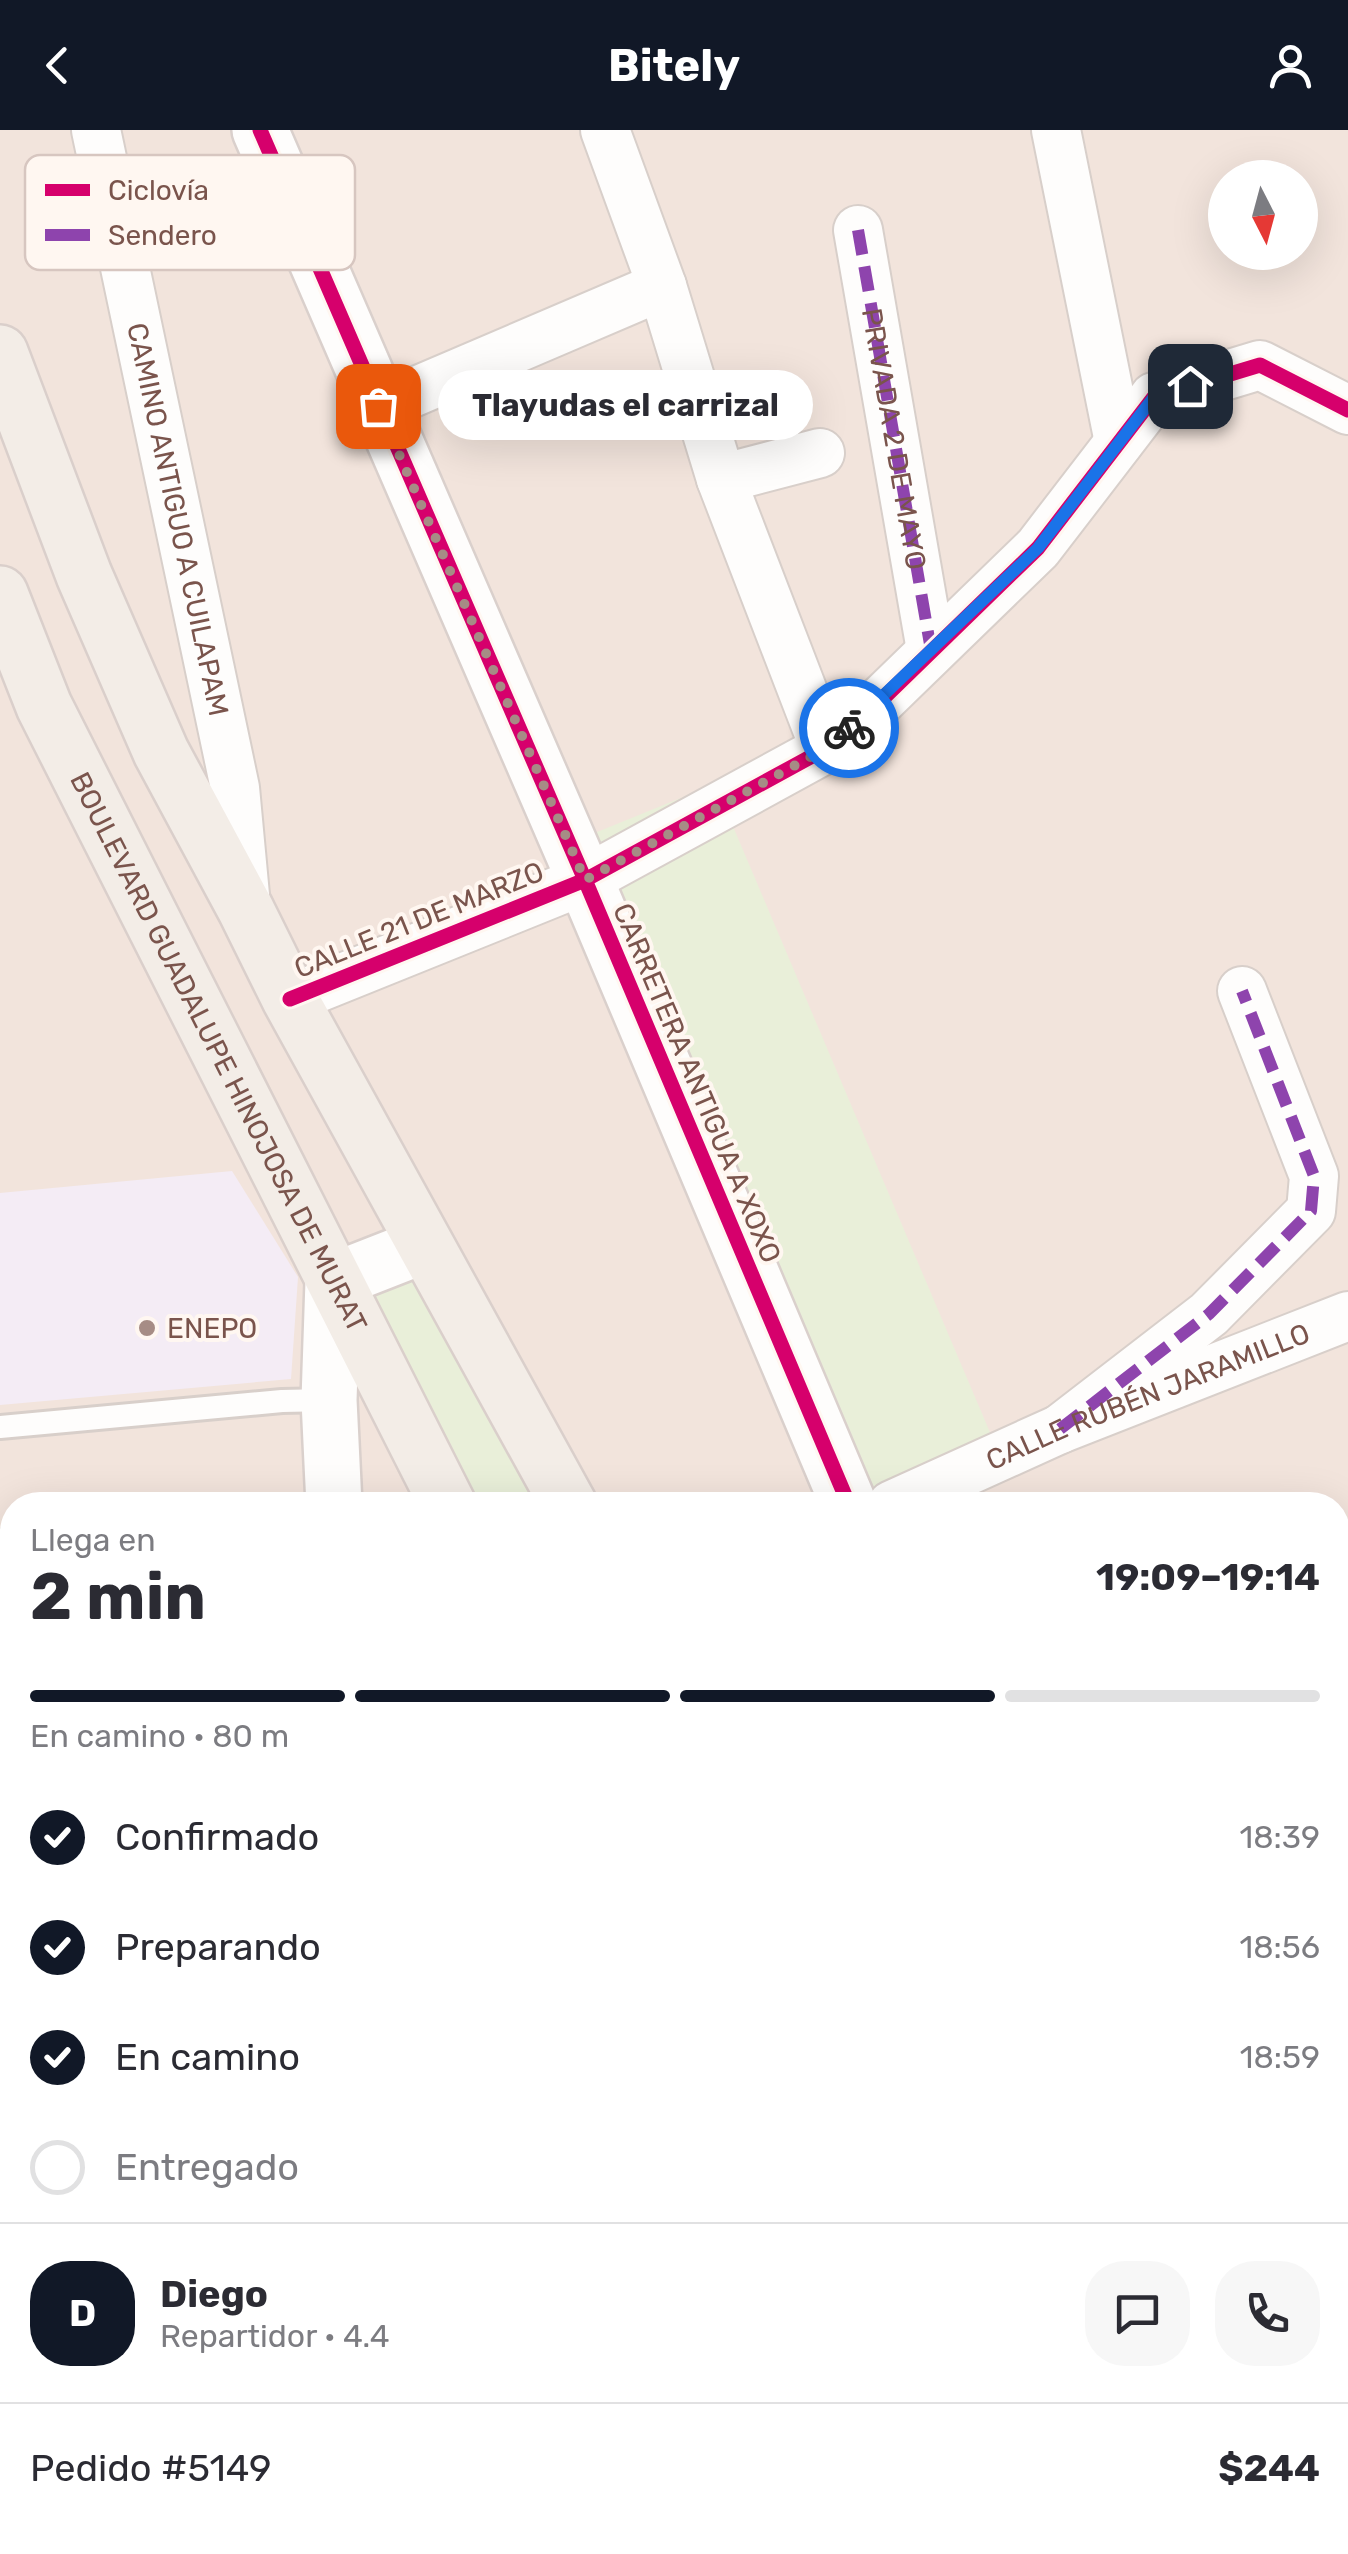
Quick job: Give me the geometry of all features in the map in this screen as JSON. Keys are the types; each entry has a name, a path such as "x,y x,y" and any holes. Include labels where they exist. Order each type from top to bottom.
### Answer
{"main road":[{"path":"0,352 84,575 153,734 290,999 562,1492"},
{"name":"BOULEVARD GUADALUPE HINOJOSA DE MURAT","path":"0,594 44,706 441,1492"}],"street":[{"name":"CAMINO ANTIGUO A CUILAPAM","path":"96,130 101,155"},
{"name":"CARRETERA ANTIGUA A XOXO","path":"260,130 271,155"},
{"path":"605,130 662,286 720,478 825,749"},
{"path":"1056,130 1119,442"},
{"name":"PRIVADA 2 DE MAYO","path":"858,230 931,650"},
{"name":"CAMINO ANTIGUO A CUILAPAM","path":"126,270 236,788 246,910"},
{"name":"CARRETERA ANTIGUA A XOXO","path":"320,270 585,880 843,1492"},
{"path":"378,406 662,286"},
{"name":"CALLE 21 DE MARZO","path":"290,999 585,880 825,749 868,713 1038,548 1154,397 1260,364 1348,410"},
{"path":"720,478 820,453"},
{"path":"1060,1429 1209,1314 1311,1211 1314,1176 1242,991"},
{"path":"333,1492 329,1400 333,1281 426,1244"},
{"name":"CALLE RUBÉN JARAMILLO","path":"921,1492 1060,1429 1348,1316"}],"lane":[{"path":"0,1428 329,1400"}],"shaded area":[{"path":"0,130 1348,130 1348,1492 0,1492"},
{"name":"ENEPO","path":"232,1171 298,1277 291,1379 0,1405 0,1193"}],"green space":[{"path":"715,784 1000,1456 924,1492 814,1492 548,852"},
{"path":"420,1257 550,1492 468,1492 366,1289"}],"marked path":[{"path":"858,230 931,650"},
{"path":"1060,1429 1209,1314 1311,1211 1314,1176 1242,991"}],"cycle path":[{"path":"260,130 271,155"},
{"path":"321,270 585,880 844,1492"},
{"path":"290,999 585,880 825,749 868,713 1038,548 1154,397 1260,365 1348,410"}],"way so far":[{"path":"378,406 585,880 825,749 849,728"}],"place":[{"name":"Tlayudas el carrizal","path":"378,406"},
{"name":"ENEPO","path":"147,1328"}],"route":[{"path":"849,728 1038,548 1154,397 1190,386"}]}
